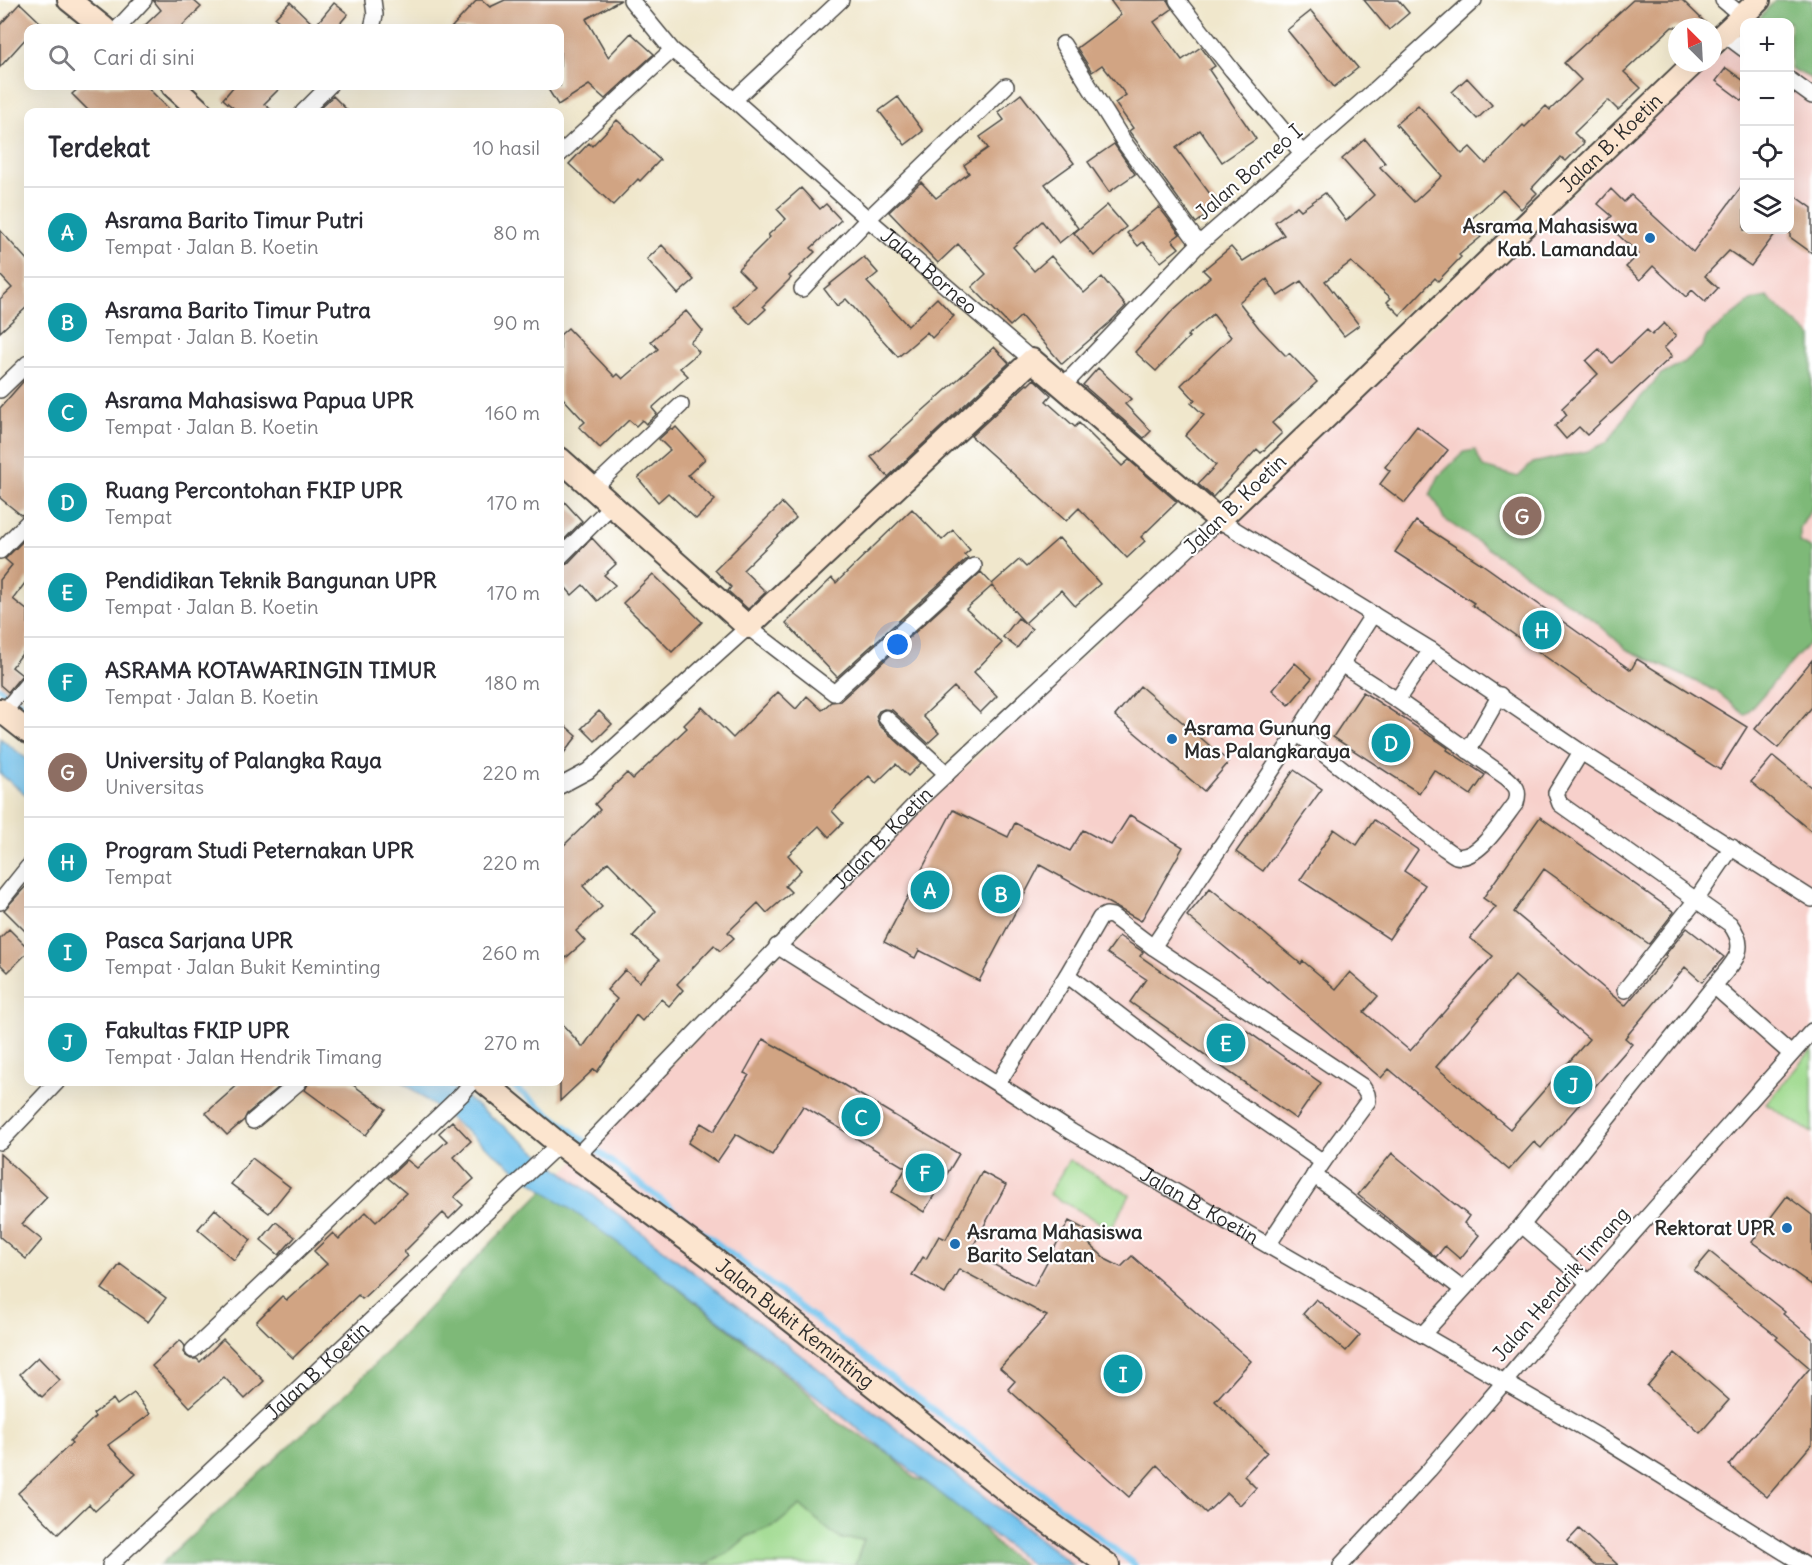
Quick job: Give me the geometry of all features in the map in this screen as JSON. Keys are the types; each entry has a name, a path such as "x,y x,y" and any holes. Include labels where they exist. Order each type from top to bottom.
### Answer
{"street":[{"path":"69,0 99,24"},
{"path":"122,24 144,0"},
{"path":"372,0 375,15 373,24"},
{"name":"Jalan Borneo","path":"631,0 672,50 734,100 868,219 1219,520"},
{"path":"734,100 840,0"},
{"path":"1178,0 1232,70 1302,153"},
{"name":"Jalan Borneo I","path":"1062,387 1199,244 1441,32 1474,0"},
{"path":"1723,0 1742,16"},
{"path":"1722,35 1759,0"},
{"path":"1722,41 1740,47"},
{"path":"1063,44 1126,145 1199,244"},
{"path":"564,150 672,50"},
{"name":"Jalan B. Koetin","path":"110,1565 525,1177 560,1153 777,946 923,796 1219,520 1685,72"},
{"path":"1794,83 1812,96"},
{"path":"802,289 868,219 1006,86"},
{"path":"177,90 197,108"},
{"path":"307,108 324,90"},
{"path":"564,784 588,771 748,627 1032,360"},
{"path":"0,390 24,367"},
{"path":"593,488 681,405"},
{"path":"564,463 748,627 834,693 975,566"},
{"path":"564,553 612,505"},
{"path":"1219,520 1431,650 1581,752 1812,899"},
{"path":"0,551 24,526"},
{"path":"1153,947 1297,733 1373,614"},
{"path":"1396,700 1431,650"},
{"path":"1297,733 1457,856 1467,856 1478,850 1516,803 1519,794 1517,787 1507,778 1341,664"},
{"path":"24,687 2,712 24,729"},
{"path":"1468,751 1500,696"},
{"path":"886,718 947,774"},
{"path":"1422,1335 1522,1225 1714,986 1739,951 1740,941 1730,924 1560,804 1556,793 1581,752"},
{"path":"1625,990 1696,900 1732,847"},
{"path":"0,902 24,872"},
{"path":"998,1083 1100,918 1106,915 1112,916 1153,947 1362,1086 1367,1094 1368,1101 1318,1169 1268,1245"},
{"name":"Jalan B. Koetin","path":"777,946 1094,1145 1601,1438 1805,1565"},
{"path":"1066,975 1318,1169 1462,1289"},
{"path":"1714,986 1791,1054"},
{"name":"Jalan Hendrik Timang","path":"1341,1565 1430,1470 1589,1283 1812,1031"},
{"path":"0,1142 53,1086"},
{"path":"253,1121 294,1086"},
{"path":"193,1350 469,1086"},
{"name":"Jalan Bukit Keminting","path":"488,1086 560,1153 716,1261 1022,1503 1108,1565"},
{"path":"1522,1225 1589,1283"}],"shaded area":[{"path":"1778,0 1812,0 1812,1565 538,1565 723,1334 544,1190 609,1128 929,803 1701,72 1722,72 1722,52 1740,35 1740,234 1794,234 1794,18 1758,18"}],"green space":[{"path":"1775,0 1812,0 1812,79 1794,70 1794,18 1759,18"},
{"path":"1767,297 1812,337 1812,508 1800,528 1800,542 1812,549 1812,640 1745,715 1716,691 1626,649 1595,621 1444,519 1430,495 1439,476 1464,452 1475,450 1483,467 1518,477 1533,463 1588,451 1608,442 1628,412 1661,374 1684,362 1701,348 1707,336 1752,300"},
{"path":"1812,1049 1812,1133 1766,1104"},
{"path":"1069,1160 1130,1195 1111,1229 1049,1194"},
{"path":"544,1190 645,1262 806,1391 837,1422 889,1453 914,1478 924,1481 959,1502 1000,1548 1024,1565 855,1565 864,1539 843,1539 831,1532 800,1505 777,1524 748,1536 729,1552 706,1565 160,1565 349,1391"},
{"path":"800,1505 842,1539 864,1539 855,1565 706,1565 729,1552 748,1536 777,1524"}],"water":[{"path":"0,738 24,757 24,793 0,774"},
{"path":"408,1086 451,1086 1073,1565 1032,1565 645,1262 525,1177"}],"building":[{"path":"153,0 193,0 201,7 184,24 146,24 161,10"},
{"path":"477,0 482,0 490,7 505,0 621,0 586,19 608,57 631,33 654,54 605,99 589,85 558,105 549,90 564,90 564,24 455,24"},
{"path":"1110,0 1167,0 1172,9 1154,22 1182,60 1201,47 1215,66 1209,70 1256,139 1222,162 1200,130 1176,148 1219,206 1196,223 1129,131 1133,128 1115,103 1126,95 1102,65 1092,72 1077,48 1121,15"},
{"path":"1364,0 1398,0 1409,13 1389,30"},
{"path":"1633,0 1682,0 1701,18 1668,18 1668,31 1624,72 1641,88 1618,110 1608,100 1574,133 1584,143 1566,161 1561,157 1532,188 1537,193 1521,209 1503,190 1468,222 1481,237 1459,255 1461,257 1438,281 1435,278 1400,315 1387,302 1391,298 1351,262 1325,281 1359,325 1344,336 1301,281 1278,296 1267,279 1239,302 1259,328 1286,356 1289,353 1317,382 1272,423 1282,433 1261,453 1257,449 1213,497 1198,484 1216,465 1185,436 1204,415 1191,403 1195,400 1181,385 1231,337 1213,314 1187,336 1189,337 1156,371 1135,352 1171,312 1210,277 1203,270 1231,247 1243,261 1284,235 1275,222 1297,206 1301,210 1325,193 1346,221 1374,195 1342,159 1365,139 1385,163 1380,167 1414,202 1442,176 1396,124 1418,105 1462,154 1470,147 1486,164 1523,125 1525,127 1546,106 1550,110 1581,80 1564,63"},
{"path":"290,2 313,24 282,24 275,18"},
{"path":"20,3 41,23 24,24 24,40 0,67 0,25"},
{"path":"334,3 348,14 339,24 317,24"},
{"path":"1311,11 1358,68 1334,87 1287,30"},
{"path":"1726,68 1740,78 1740,99 1716,81"},
{"path":"1467,78 1492,105 1477,119 1452,92"},
{"path":"76,90 150,90 168,108 86,108 72,94"},
{"path":"231,90 278,90 264,104 269,108 233,108 223,99"},
{"path":"1021,94 1074,163 1045,184 1078,228 1059,243 1042,221 1013,247 1034,271 1051,256 1084,293 1102,277 1126,306 1062,364 1021,316 1010,326 972,287 986,274 958,244 938,263 889,212 921,182 936,198 969,173 964,165 988,148 980,137 1004,120 998,112"},
{"path":"333,96 345,108 320,108"},
{"path":"898,97 923,131 905,145 879,111"},
{"path":"617,120 660,160 613,205 569,164 589,143 592,146"},
{"path":"1114,144 1135,174 1109,192 1088,162"},
{"path":"801,188 820,209 826,204 841,220 811,248 815,252 789,276 791,278 763,306 766,309 750,324 733,307 755,286 738,269 770,237 768,235 786,219 777,209"},
{"name":"Asrama Mahasiswa Kab. Lamandau","path":"1740,188 1740,234 1775,234 1751,266 1729,251 1705,276 1718,288 1705,302 1692,290 1686,297 1653,266 1640,280 1626,267 1639,254 1605,223 1612,216 1598,204 1611,189 1624,202 1631,195 1693,252"},
{"path":"1794,195 1812,208 1812,253 1790,237 1790,234 1794,234"},
{"path":"1107,205 1126,227 1094,256 1074,233"},
{"path":"1159,207 1180,234 1172,240 1179,248 1161,262 1143,242 1138,246 1127,233"},
{"path":"0,230 24,257 24,310 0,332 0,299 12,288 0,275"},
{"path":"662,245 694,280 678,294 647,259"},
{"path":"864,257 878,273 867,282 908,326 937,298 954,316 932,338 927,332 898,357 846,299 837,306 824,289"},
{"path":"686,311 703,331 690,342 699,352 680,368 688,376 652,408 657,414 646,424 642,420 636,426 629,420 600,448 579,427 585,422 564,399 564,332 568,328 615,377 618,374 623,379 658,349 651,341"},
{"path":"1664,323 1676,336 1664,348 1672,356 1587,435 1579,427 1566,439 1555,426 1567,415 1562,408 1598,374 1586,361 1599,349 1612,363 1647,330 1652,335"},
{"path":"994,347 1009,363 888,477 871,457"},
{"path":"1098,368 1131,399 1125,404 1151,431 1144,438 1083,385"},
{"path":"1034,379 1051,395 1046,401 1075,427 1079,423 1122,466 1129,460 1177,502 1141,537 1145,541 1127,558 1079,508 1066,521 971,436"},
{"path":"24,381 24,514 21,515 0,498 0,408"},
{"path":"1417,426 1448,450 1405,503 1380,484 1390,471 1385,467"},
{"path":"676,427 705,459 688,475 715,500 696,519 668,493 658,502 638,478 670,450 659,439 671,428 673,430"},
{"path":"564,501 582,521 564,540"},
{"path":"782,503 796,518 743,570 766,592 748,609 728,591 731,587 715,570"},
{"path":"912,509 942,540 953,530 970,550 964,555 968,558 837,677 786,623 832,578 836,583"},
{"path":"1416,521 1482,564 1631,670 1637,659 1747,727 1720,770 1593,690 1472,605 1474,603 1395,552"},
{"path":"592,538 616,564 604,575 615,585 597,601 583,585 572,595 564,586 564,565"},
{"path":"1059,538 1100,584 1075,606 1061,590 1025,623 992,586 966,609 1002,643 974,672 997,696 980,713 954,687 923,716 939,733 928,743 892,710 879,711 876,716 879,725 921,763 908,776 896,764 876,783 869,776 832,811 843,823 829,837 819,826 788,855 801,870 785,886 791,892 767,913 758,903 728,932 734,938 720,951 714,945 677,984 683,990 669,1006 661,999 642,1021 636,1015 597,1072 594,1069 560,1101 560,1086 564,1086 564,1026 583,1047 617,999 607,990 625,970 639,982 659,960 633,936 656,911 608,862 583,886 602,907 576,931 585,941 564,959 564,845 600,810 595,804 627,773 633,779 687,728 684,725 702,707 733,738 778,692 796,709 807,696 822,710 831,702 840,701 981,572 992,584 1019,560 1026,567"},
{"path":"24,540 24,584 13,599 24,608 24,651 12,667 22,675 8,692 0,685 0,580 12,565 5,559"},
{"path":"653,574 702,622 672,652 623,603"},
{"path":"1018,618 1032,629 1017,648 1003,637"},
{"path":"1812,660 1812,707 1778,748 1755,729"},
{"path":"1295,663 1312,678 1289,705 1272,690"},
{"name":"Asrama Gunung Mas Palangkaraya","path":"1140,686 1229,762 1204,791 1115,716"},
{"path":"1363,692 1485,775 1471,795 1434,770 1419,793 1333,737"},
{"path":"599,711 612,724 595,741 582,728"},
{"path":"564,725 577,736 564,753"},
{"path":"1773,756 1812,788 1812,832 1751,782"},
{"path":"1294,770 1322,789 1263,871 1236,852"},
{"path":"953,810 1008,837 1015,823 1070,851 1083,830 1111,845 1130,815 1183,847 1141,921 1040,865 979,981 919,950 915,958 884,942"},
{"path":"1540,817 1674,912 1649,944 1544,869 1514,912 1625,1006 1687,928 1724,957 1702,982 1685,967 1625,1038 1632,1044 1541,1148 1534,1142 1509,1170 1389,1069 1381,1078 1268,981 1187,916 1210,888 1301,964 1303,961 1336,989 1350,972 1378,996 1364,1012 1410,1051 1493,956 1470,938 1496,907 1483,898","holes":["1515,976 1589,1039 1510,1129 1436,1067"]},
{"path":"1374,820 1418,850 1404,871 1425,885 1389,939 1300,880 1334,829 1357,845"},
{"path":"24,888 24,930 4,910"},
{"path":"9,929 24,944 24,956 8,972 0,964 0,938"},
{"path":"1119,936 1143,952 1140,956 1321,1083 1296,1119 1130,1002 1146,979 1107,953"},
{"path":"763,1039 959,1154 924,1212 892,1192 906,1168 803,1106 772,1155 736,1134 717,1162 688,1143 701,1123 714,1131 749,1075 744,1073"},
{"path":"236,1086 280,1086 247,1114 244,1120 227,1135 206,1113"},
{"path":"307,1086 354,1086 386,1109 366,1135 305,1090"},
{"path":"452,1121 471,1141 454,1157 474,1179 454,1197 463,1205 449,1219 443,1213 404,1252 408,1256 362,1299 358,1295 293,1358 256,1322 282,1296 287,1300 327,1264 314,1251 333,1233 339,1239 366,1212 376,1222 406,1193 388,1178 407,1160 417,1168 447,1141 439,1133"},
{"path":"1392,1153 1469,1216 1464,1223 1479,1235 1460,1259 1445,1246 1436,1257 1358,1195"},
{"path":"0,1154 47,1197 22,1224 42,1240 26,1259 0,1237"},
{"path":"252,1158 290,1187 269,1213 231,1184"},
{"path":"982,1172 1006,1185 970,1252 1034,1286 1069,1221 1092,1233 1087,1242 1107,1260 1121,1267 1132,1256 1251,1361 1215,1401 1267,1452 1244,1476 1256,1488 1240,1505 1227,1493 1206,1513 1157,1465 1129,1497 1008,1389 1015,1381 1000,1368 1047,1316 959,1269 945,1294 912,1275 923,1257 926,1259 939,1236 946,1239"},
{"name":"Rektorat UPR","path":"1787,1196 1812,1215 1812,1285 1752,1242"},
{"path":"215,1209 251,1240 234,1260 198,1229"},
{"path":"276,1222 295,1237 279,1255 261,1240"},
{"path":"1710,1252 1785,1312 1783,1314 1812,1338 1812,1444 1767,1497 1729,1465 1810,1368 1776,1339 1778,1337 1694,1271"},
{"path":"120,1264 166,1298 148,1322 102,1289"},
{"path":"1316,1299 1360,1335 1346,1351 1303,1314"},
{"path":"223,1339 264,1381 245,1399 224,1377 190,1407 152,1366 180,1340 185,1346 183,1352 186,1356 200,1362"},
{"path":"1675,1353 1729,1400 1700,1433 1647,1386"},
{"path":"38,1357 60,1380 42,1397 20,1374"},
{"path":"134,1393 150,1414 108,1445 136,1474 95,1511 89,1504 58,1534 18,1493 72,1443 70,1441 95,1417 93,1414 113,1399 117,1405"},
{"path":"1579,1529 1618,1565 1594,1565 1568,1541"}],"waterway":[{"path":"0,688 24,706"},
{"path":"513,1086 1135,1565"}],"place":[{"name":"Asrama Mahasiswa Kab. Lamandau","path":"1650,238"},
{"name":"University of Palangka Raya","path":"1522,516"},
{"name":"Program Studi Peternakan UPR","path":"1542,630"},
{"name":"Asrama Gunung Mas Palangkaraya","path":"1172,739"},
{"name":"Ruang Percontohan FKIP UPR","path":"1391,743"},
{"name":"Asrama Barito Timur Putri","path":"930,890"},
{"name":"Asrama Barito Timur Putra","path":"1001,894"},
{"name":"Pendidikan Teknik Bangunan UPR","path":"1226,1043"},
{"name":"Fakultas FKIP UPR","path":"1573,1085"},
{"name":"Asrama Mahasiswa Papua UPR","path":"861,1117"},
{"name":"ASRAMA KOTAWARINGIN TIMUR","path":"925,1173"},
{"name":"Rektorat UPR","path":"1787,1228"},
{"name":"Asrama Mahasiswa Barito Selatan","path":"955,1244"},
{"name":"Pasca Sarjana UPR","path":"1123,1374"}]}
